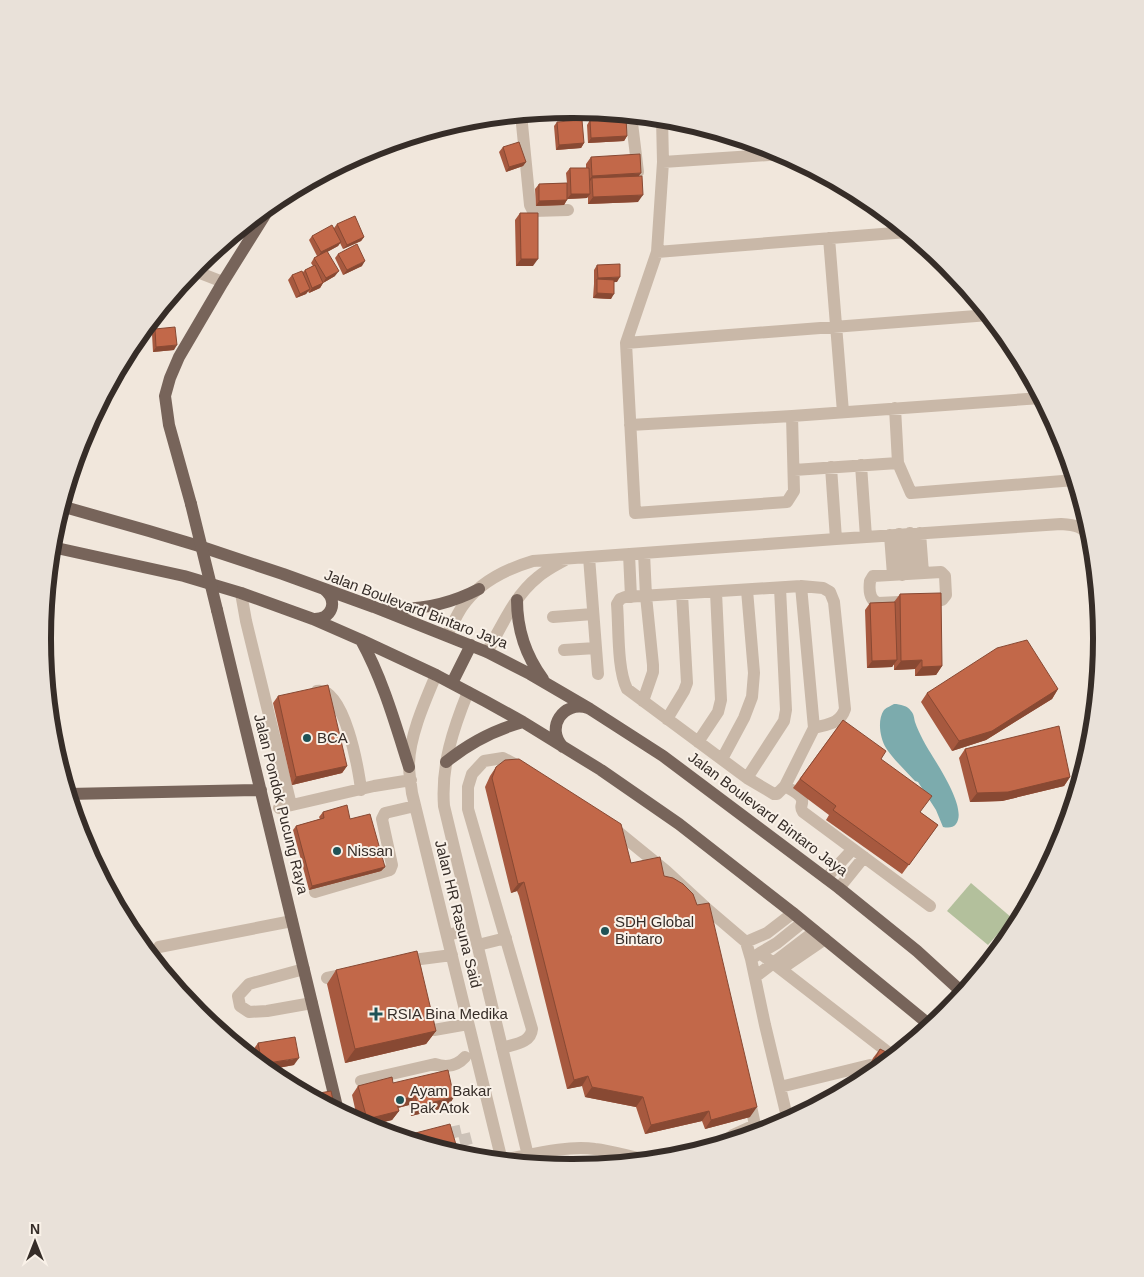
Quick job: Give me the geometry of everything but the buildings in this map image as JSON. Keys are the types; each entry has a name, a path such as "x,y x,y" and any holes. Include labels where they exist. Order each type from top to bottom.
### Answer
{"main road":[{"name":"Jalan Pondok Pucung Raya","path":"262,220 179,357 165,396 170,425 217,610 336,1103"},
{"name":"Jalan Boulevard Bintaro Jaya","path":"68,508 180,540 374,607 471,645 546,682 663,756 839,888 917,951 958,988"},
{"path":"59,549 184,576 240,593 313,619 452,683 522,722 634,792 679,824 793,913 925,1021"},
{"path":"313,619 318,620 326,616 332,609 332,600 324,589"},
{"path":"374,607 405,609 429,606 458,598 479,589"},
{"path":"517,600 519,627 524,644 533,663 546,682"},
{"path":"361,640 371,657 382,683 409,767"},
{"path":"452,683 471,645"},
{"path":"565,749 556,736 558,720 565,711 570,709 580,706 590,709"},
{"path":"446,762 483,736 522,722"},
{"path":"75,794 260,790"}],"street":[{"path":"522,120 530,205 533,211 568,210"},
{"path":"632,121 638,176"},
{"path":"662,126 663,162 658,252 626,343 635,513 787,502 794,491 792,416"},
{"path":"663,162 766,155"},
{"path":"658,252 898,233"},
{"path":"829,238 843,412"},
{"path":"201,273 223,282"},
{"path":"626,343 981,316"},
{"path":"630,425 792,416 1034,398"},
{"path":"895,408 898,463 911,494 1068,481"},
{"path":"794,470 898,463"},
{"path":"861,465 866,536"},
{"path":"832,467 836,539"},
{"path":"447,635 463,606 479,589 498,576 521,565 533,562 866,536 1061,524 1075,524 1081,527"},
{"path":"905,534 908,574"},
{"path":"905,534 908,574"},
{"path":"643,701 653,672 644,553"},
{"path":"629,554 631,597"},
{"path":"589,557 598,674"},
{"path":"487,652 517,600 528,586 567,558"},
{"path":"943,573 945,576 946,595 939,600 873,601 869,585 871,578 876,575 908,574 943,573"},
{"path":"801,586 814,728 785,786 776,794 747,778 627,690 623,681 620,653 618,601 622,598 801,586 823,588 830,592 834,602 845,710 843,716 838,721 814,728"},
{"path":"747,778 786,716 780,588"},
{"path":"722,758 744,718 752,697 754,673 747,590"},
{"path":"698,742 718,712 721,700 716,592"},
{"path":"240,593 285,806 374,786 411,780"},
{"path":"667,719 687,683 682,594"},
{"path":"553,617 593,614"},
{"path":"564,650 596,648"},
{"name":"Jalan HR Rasuna Said","path":"436,675 413,738 409,767 415,806 468,1024 470,1056 500,1154"},
{"path":"306,694 322,690 339,707 347,728 361,790"},
{"name":"Jalan HR Rasuna Said","path":"468,692 446,762 443,782 444,806 528,1157"},
{"path":"502,1048 528,1040 532,1035 532,1029 468,809 468,787 472,774 484,761 503,758 527,771"},
{"path":"785,786 801,797 803,812 930,906"},
{"path":"314,892 390,870 392,865 382,818 385,813 415,806"},
{"path":"598,818 614,828 666,872 746,942 756,956 777,966 888,1053"},
{"path":"826,878 853,849"},
{"path":"839,888 864,857"},
{"path":"705,907 709,926"},
{"path":"746,942 767,934 793,913"},
{"path":"159,947 292,921"},
{"path":"756,956 777,943 803,922"},
{"path":"447,935 473,929"},
{"path":"755,977 777,966 820,935"},
{"path":"478,945 506,938"},
{"path":"420,987 409,961 452,954"},
{"path":"756,956 755,977 786,1113"},
{"path":"304,969 249,984 238,996 240,1006 249,1012 267,1011 312,1003"},
{"path":"327,978 356,972"},
{"path":"424,1006 428,1024 434,1030 468,1024"},
{"path":"361,1081 435,1064 441,1059 457,1055 470,1056"},
{"path":"780,1087 870,1065"},
{"path":"746,1087 756,1126"},
{"path":"538,1158 580,1148 596,1149 629,1156"}],"green space":[{"path":"971,883 1011,918 988,945 947,911"}],"water":[{"path":"894,704 906,707 912,712 923,740 953,794 959,816 956,824 949,828 943,827 936,810 918,782 896,761 884,744 880,729 882,714 886,708"}],"tunnel":[{"path":"426,1138 463,1130 468,1148"}],"place":[{"name":"BCA","path":"307,738"},
{"name":"Nissan","path":"337,851"},
{"name":"SDH Global Bintaro","path":"605,931"},
{"name":"RSIA Bina Medika","path":"376,1014"},
{"name":"Ayam Bakar Pak Atok","path":"400,1100"}]}
